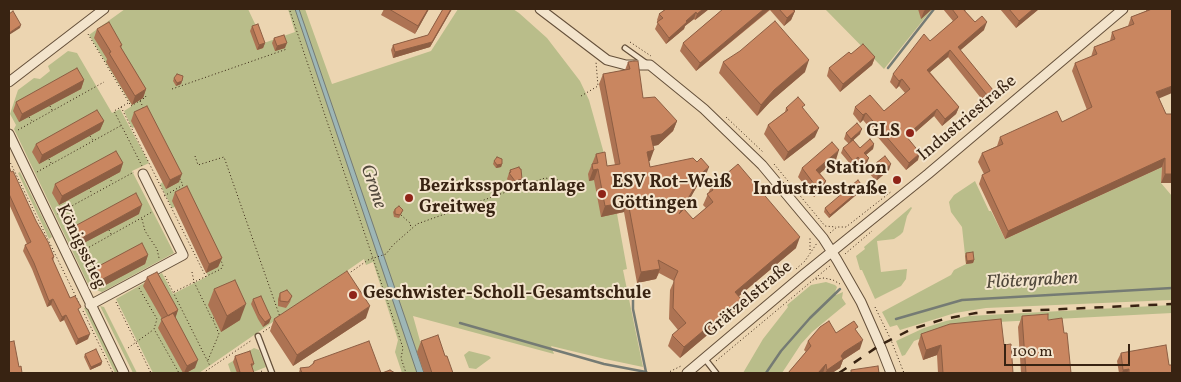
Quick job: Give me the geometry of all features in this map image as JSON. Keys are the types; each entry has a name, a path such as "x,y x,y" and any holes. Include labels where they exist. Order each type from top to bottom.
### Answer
{"street":[{"path":"9,82 104,9"},
{"path":"540,9 602,56 620,64 650,65 704,109 740,142 779,184 823,238 861,302 891,373"},
{"name":"Industriestraße","path":"832,252 928,174 1123,9"},
{"name":"Königsstieg","path":"9,134 48,219 124,373"},
{"path":"90,305 183,255 143,172"},
{"name":"Grätzelstraße","path":"687,373 708,362 832,252"}],"lane":[{"path":"625,48 650,65"},
{"path":"258,336 272,373"},
{"path":"708,362 716,373"}],"path":[{"path":"290,11 375,257 402,348 401,358 406,373"},
{"path":"82,25 131,106 146,97 141,89"},
{"path":"172,88 287,49"},
{"path":"581,96 598,86 596,62 602,56"},
{"path":"9,134 104,82"},
{"path":"70,94 73,99"},
{"path":"140,101 144,109"},
{"path":"48,219 131,173 143,172 114,111 128,102"},
{"path":"50,106 52,110"},
{"path":"121,107 144,148 164,195 206,277"},
{"path":"29,117 32,122"},
{"path":"28,176 122,125"},
{"path":"90,136 93,141"},
{"path":"70,147 72,152"},
{"path":"195,156 198,165 224,157 281,320"},
{"path":"49,158 52,163"},
{"path":"9,160 113,373"},
{"path":"68,259 160,208 164,195 183,186 178,174"},
{"path":"109,177 113,183"},
{"path":"344,277 375,257 386,254 411,229 430,219 545,178 558,180"},
{"path":"158,182 162,180"},
{"path":"89,188 92,194"},
{"path":"400,216 410,223 411,229"},
{"path":"142,218 147,236 156,249 161,267 210,368"},
{"path":"129,219 132,224"},
{"path":"182,231 186,229"},
{"path":"109,230 112,235"},
{"path":"809,232 811,240 809,252"},
{"path":"708,362 815,279 870,233"},
{"path":"790,273 805,260 809,252 823,238"},
{"path":"89,241 91,246"},
{"path":"174,293 223,268 219,256"},
{"path":"192,272 194,282 219,334 207,361"},
{"path":"815,279 833,280 841,285"},
{"path":"128,348 154,329 157,319 135,281"},
{"path":"112,293 151,373"},
{"path":"145,298 149,296"},
{"path":"875,307 904,373"},
{"path":"203,373 273,325"},
{"path":"154,329 178,373"},
{"path":"173,364 177,362"},
{"path":"667,373 677,369 684,363"}],"green space":[{"name":"Bezirkssportanlage Greitweg","path":"125,9 248,9 264,43 295,32 288,9 305,9 332,84 431,51 458,9 513,9 519,13 547,38 580,81 589,100 610,175 627,269 623,270 643,367 551,346 554,354 413,316 422,348 424,373 402,373 395,352 398,340 373,262 366,265 364,259 199,373 153,373 116,299 162,273 173,294 208,276 175,207 172,208 160,184 163,182 135,127 132,128 124,111 132,106 89,35"},
{"path":"825,9 932,9 884,69"},
{"path":"68,51 77,53 112,113 120,109 149,163 132,171 174,253 102,292 90,288 14,129 16,125 10,114 18,90 34,78 40,79 50,71 48,66"},
{"path":"1162,167 1161,183 1172,196 1172,300 986,308 955,313 900,330 897,325 890,327 882,312 951,275 954,270 966,264 962,227 951,212 949,202 954,195 975,181 1005,239"},
{"path":"20,172 52,237 49,239 18,173"},
{"path":"911,207 903,232 900,235 894,239 877,241 881,272 907,269 906,279 901,286 875,299 862,270 860,270 856,256"},
{"path":"826,282 837,287 836,295 843,292 842,298 846,304 812,332 801,344 782,373 743,373 763,339 788,307 787,305 811,285"},
{"path":"1172,305 1172,313 978,323 940,331 914,341 905,355 902,356 896,341 924,328 969,316"},
{"path":"100,306 104,307 137,373 133,373"},
{"path":"87,307 119,373 115,373 84,308"},
{"path":"254,348 259,350 266,367 251,373 231,373 228,364"},
{"path":"469,351 491,358 476,369 469,368 464,355"}],"water":[{"path":"295,9 299,9 424,373 417,373"}],"building":[{"path":"389,9 428,9 418,26"},
{"path":"443,9 451,9 432,42 395,52 393,45 428,35"},
{"path":"666,9 703,9 697,14 696,12 669,38 657,22 663,18 659,14"},
{"path":"723,9 764,9 700,63 683,43"},
{"path":"779,9 792,9 795,11 787,18"},
{"path":"952,9 963,9 975,22 982,16 987,22 958,47 993,90 987,95 950,50 927,70 959,107 945,119 937,109 906,136 920,153 909,163 866,113 863,115 855,107 870,95 884,111 910,89 902,79 899,81 893,74 924,34 930,41 958,17"},
{"path":"1009,9 1033,9 1019,21"},
{"path":"1152,9 1172,9 1172,86 1156,92 1166,114 1172,114 1172,174 1165,174 1165,158 1008,231 982,175 990,171 982,153 1003,144 1000,137 1057,111 1062,122 1092,107 1075,63 1097,54 1094,47 1115,39 1112,32 1134,24 1131,17"},
{"path":"13,11 21,25 9,33 9,14"},
{"path":"775,21 809,60 774,90 761,105 723,62 740,51"},
{"path":"109,22 122,45 120,46 146,89 135,96 97,29"},
{"path":"258,24 265,43 259,45 252,26"},
{"path":"284,35 287,43 277,46 274,38"},
{"path":"863,44 875,57 843,84 829,68 849,52 851,54"},
{"path":"638,61 643,98 655,97 677,121 662,134 651,136 654,150 647,152 650,167 693,158 697,162 701,158 709,167 704,171 679,214 684,209 693,219 713,202 707,194 713,190 711,187 738,164 800,237 735,292 741,299 684,347 672,335 686,323 673,308 674,280 678,271 658,260 660,269 641,272 628,202 605,206 598,169 593,170 592,164 598,163 596,154 605,152 607,166 620,164 603,74 630,69 628,62"},
{"path":"77,68 84,80 22,114 16,102"},
{"path":"177,74 183,76 182,81 177,83 174,78"},
{"path":"798,97 805,105 802,107 819,128 788,152 768,125 788,110 786,108"},
{"path":"147,106 182,174 170,180 134,112"},
{"path":"97,110 104,121 42,155 36,144"},
{"path":"857,123 862,129 851,139 846,133"},
{"path":"870,139 874,144 864,153 869,158 863,163 858,157 853,161 843,148 853,140 860,148"},
{"path":"832,142 839,150 816,170 826,181 817,188 802,168"},
{"path":"116,151 123,163 62,196 55,184"},
{"path":"885,156 891,164 878,175 871,167"},
{"path":"497,157 502,159 502,164 497,165 494,161"},
{"path":"519,167 522,179 515,181 509,173 511,172 510,170"},
{"path":"10,169 11,172 13,171 48,242 54,257 52,258 70,298 75,296 81,307 78,309 90,334 78,339 66,315 62,317 53,299 49,301 25,245 31,242 9,194"},
{"path":"858,180 863,187 830,215 825,208"},
{"path":"187,186 222,258 209,264 175,192"},
{"path":"136,193 142,205 82,238 75,226"},
{"path":"399,206 403,210 400,215 395,214 395,209"},
{"path":"142,243 148,255 101,280 95,268"},
{"path":"973,252 974,260 967,261 966,253"},
{"path":"347,271 370,306 297,355 274,319"},
{"path":"157,272 178,310 168,316 147,277"},
{"path":"235,280 246,304 227,316 214,289"},
{"path":"287,290 292,296 288,302 280,301 280,293"},
{"path":"261,296 271,318 265,322 259,314 253,299"},
{"path":"173,313 198,360 187,366 161,319"},
{"path":"1048,314 1048,320 1062,318 1064,333 1067,333 1071,373 1026,373 1022,316"},
{"path":"1001,319 1004,345 1011,344 1013,373 943,373 941,345 926,350 921,334 950,324"},
{"path":"829,321 836,333 854,321 858,327 855,329 863,340 844,352 841,356 843,359 827,370 826,364 818,373 788,373 811,346 808,341 820,327"},
{"path":"438,335 453,373 432,373 421,341"},
{"path":"14,341 22,373 9,373 9,342"},
{"path":"369,341 381,373 302,373 300,368 309,367 314,361"},
{"path":"1166,345 1169,365 1172,365 1172,373 1129,373 1129,369 1123,370 1121,353"},
{"path":"96,349 102,362 91,367 85,354"},
{"path":"250,351 254,364 251,364 254,373 236,373 240,372 235,356"},
{"path":"878,366 879,373 851,373 851,370"},
{"path":"390,370 395,373 382,373"}],"waterway":[{"path":"888,68 934,9"},
{"name":"Flötergraben","path":"896,319 962,300 1172,288"},
{"name":"Flötergraben","path":"766,373 781,351 810,318 840,289"},
{"path":"630,294 633,296 633,309 646,372"},
{"path":"460,323 604,364 647,373"}],"railway":[{"path":"839,373 880,345 912,329 944,319 976,313 1172,304"}],"place":[{"name":"GLS","path":"910,133"},
{"name":"Station Industriestraße","path":"897,180"},
{"name":"ESV Rot–Weìß Göttingen","path":"602,194"},
{"name":"Bezirkssportanlage Greitweg","path":"409,198"},
{"name":"Geschwister-Scholl-Gesamtschule","path":"353,295"}],"water label":[{"name":"Grone","path":"372,187"}]}
